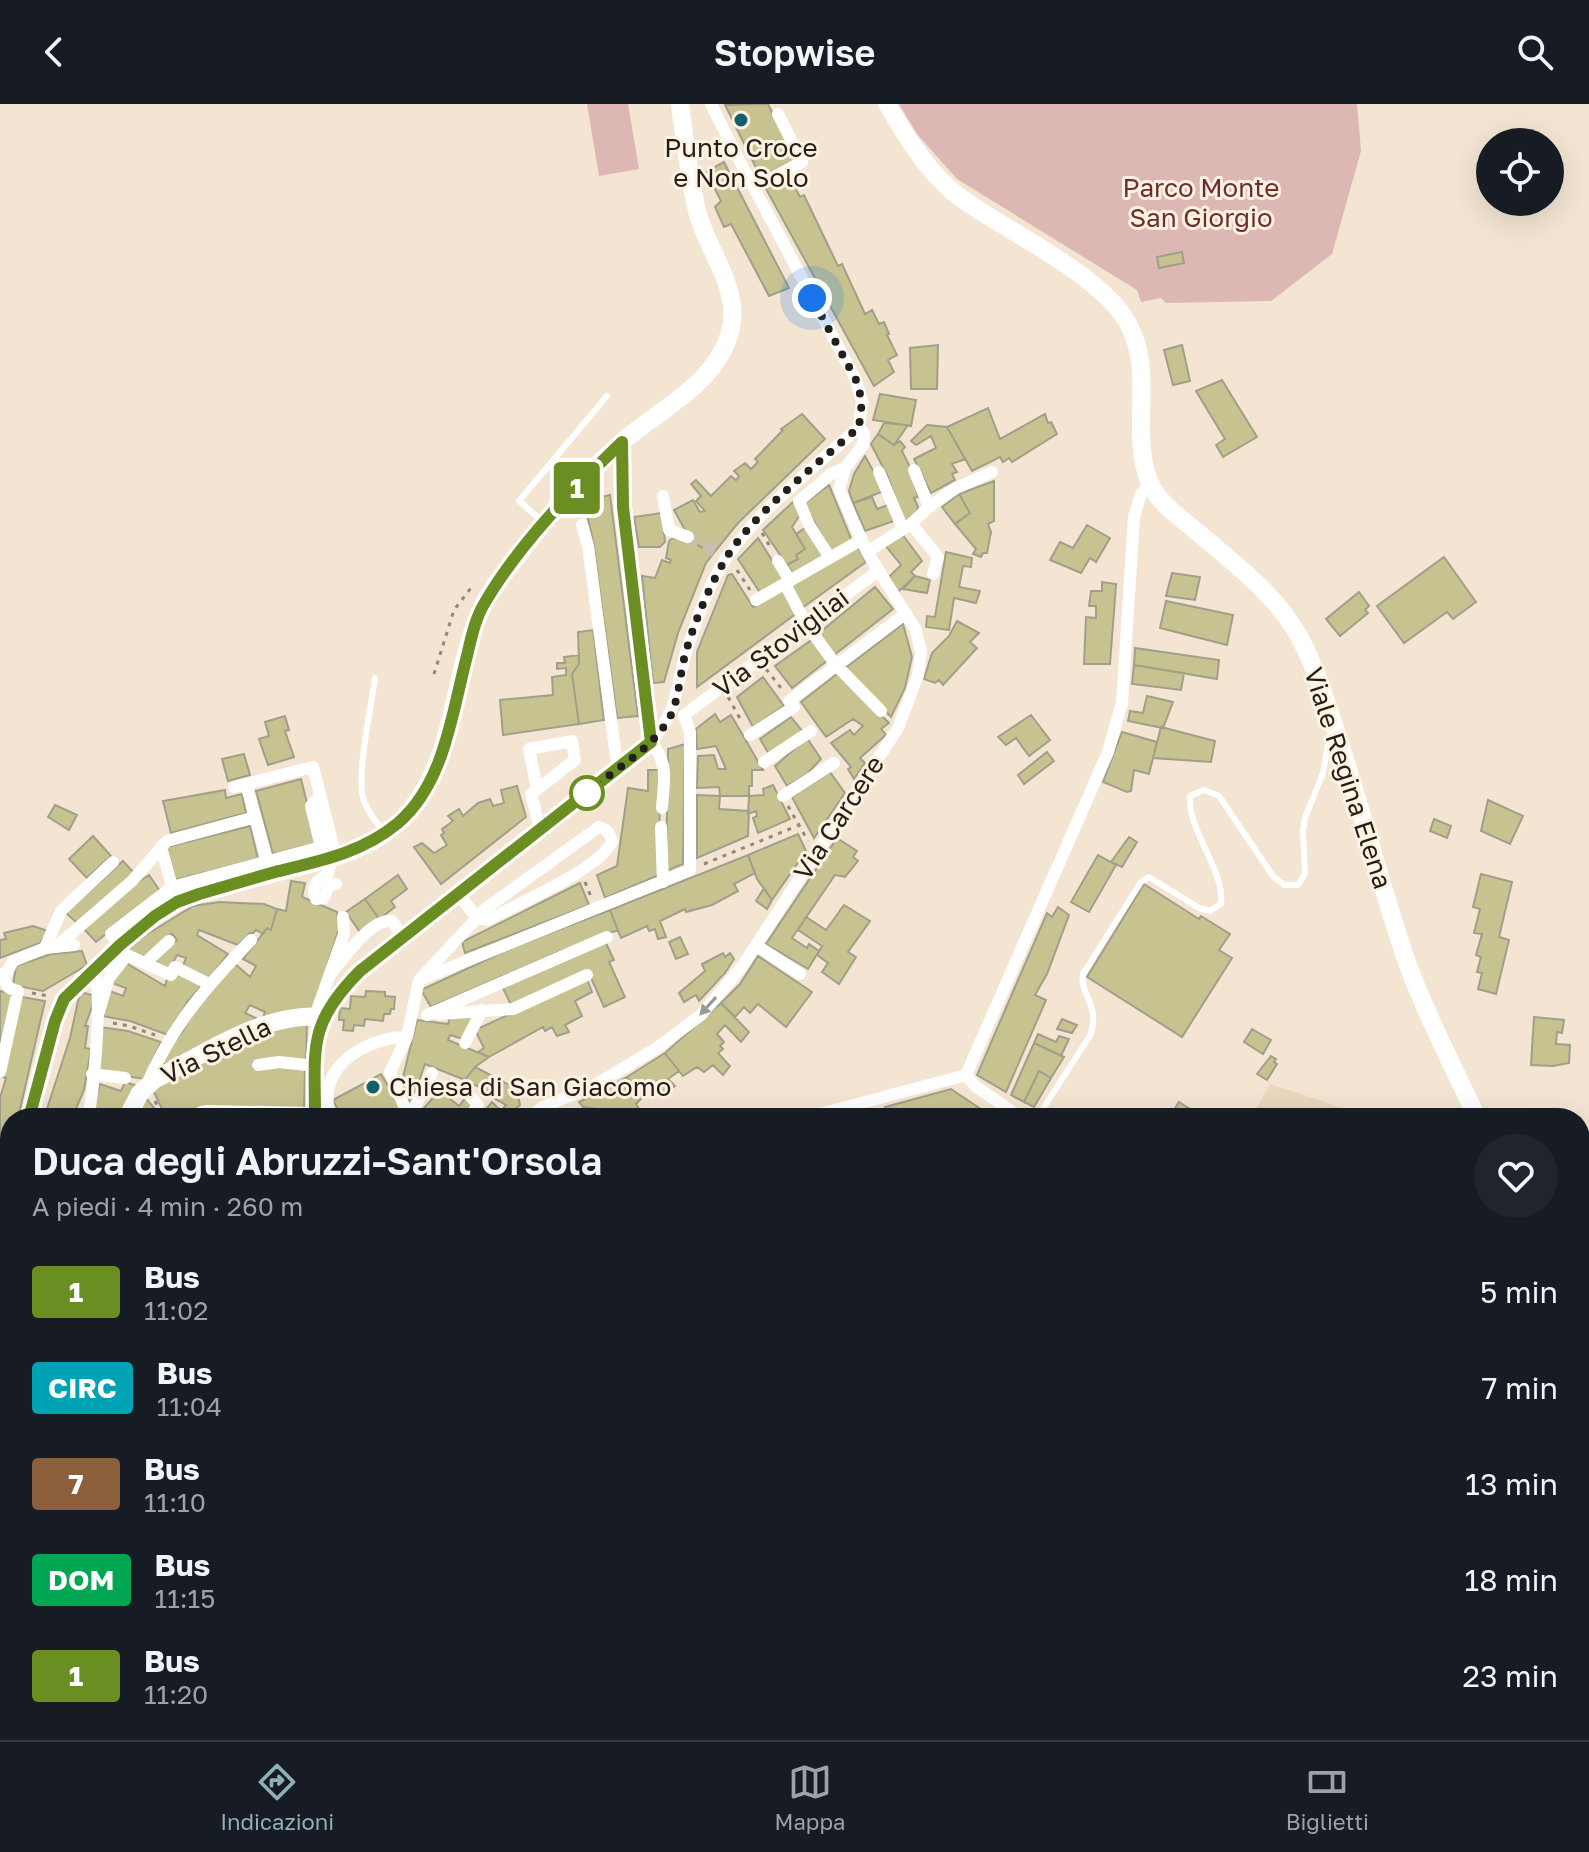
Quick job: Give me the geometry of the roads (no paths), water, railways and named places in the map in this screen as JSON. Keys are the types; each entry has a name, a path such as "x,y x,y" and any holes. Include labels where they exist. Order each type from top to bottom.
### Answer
{"main road":[{"path":"32,1108 64,999 120,945 177,902 330,854 361,848 401,820 431,779 443,748 471,639 483,606 516,557 595,468 622,442 697,384 713,366 730,331 729,292 698,215 680,104"},
{"path":"887,104 899,126 955,194 1090,282 1123,315 1138,346 1143,373 1141,449 1150,483"},
{"path":"319,1108 315,1066 319,1016 341,990 360,971 651,742 623,507 622,442"},
{"path":"595,468 614,488 623,507"},
{"name":"Viale Regina Elena","path":"1150,483 1166,505 1263,589 1283,611 1300,638 1331,717 1398,936 1472,1108"},
{"name":"Via Stella","path":"133,1108 154,1080 191,1060 276,1020 319,1016"}],"street":[{"path":"662,808 665,763 651,742 678,715 686,652 722,556 859,427 862,401 856,380 711,104"},
{"path":"754,188 802,162 778,114"},
{"path":"830,558 809,525 799,501 831,474 845,468 863,445 864,433 859,427"},
{"name":"Via Carcere","path":"542,1108 595,1085 657,1048 701,1015 756,945 898,728 918,675 921,653 916,630 864,546 839,489 845,468"},
{"path":"914,470 929,507"},
{"path":"879,472 907,526 938,557 933,574"},
{"path":"756,600 830,558 907,526 956,488 992,472"},
{"path":"966,1075 1108,752 1122,703 1134,517 1141,494 1150,483"},
{"path":"663,496 669,530 688,537"},
{"path":"582,525 588,546 619,767"},
{"path":"778,561 806,624 836,665 881,711"},
{"name":"Via Stovigliai","path":"678,715 878,571"},
{"path":"750,735 905,614"},
{"path":"419,980 690,870 690,732 678,715"},
{"path":"764,762 811,731"},
{"path":"537,789 529,749 572,741 575,760 531,794 540,829"},
{"path":"783,796 834,763"},
{"path":"267,860 255,817 240,786 313,767 330,854 328,874 316,881 314,886 316,899 324,898 328,886 336,884"},
{"path":"50,948 143,871 167,841 255,817"},
{"path":"405,1108 390,1072 407,1037 419,980 477,918 599,827 605,828 612,842 608,852 581,871 488,920 477,918 458,893"},
{"path":"661,827 663,882"},
{"path":"161,846 172,887"},
{"path":"120,945 111,934 172,887 267,860 330,854"},
{"path":"50,948 61,911 113,862"},
{"path":"319,1016 344,934 343,917"},
{"path":"329,976 381,921 392,921 403,937"},
{"path":"427,1015 607,937"},
{"path":"146,1087 193,1003 251,940"},
{"path":"145,963 169,941"},
{"path":"0,1072 18,991 9,988 2,976 13,961 50,948 74,945"},
{"path":"756,945 800,974"},
{"path":"97,1018 109,978 127,955 171,975 175,967 209,984"},
{"path":"89,1108 97,1018 98,979 94,968"},
{"path":"412,1013 427,1015 513,1009 587,975"},
{"path":"465,1043 482,1010"},
{"path":"322,1108 335,1071 343,1062 375,1043 392,1037 407,1037"},
{"path":"258,1065 279,1062 315,1066"},
{"path":"414,1108 432,1073"},
{"path":"966,1075 975,1086 1006,1108"},
{"path":"842,1108 966,1075"},
{"path":"92,1078 125,1078"},
{"path":"83,1108 92,1078"},
{"path":"465,1090 478,1105 476,1108"}],"lane":[{"path":"545,523 519,501 607,396"},
{"path":"375,678 362,780 363,798 372,817 386,832"},
{"path":"1043,1108 1091,1034 1093,1010 1081,981 1083,974 1141,882 1149,877 1199,908 1210,911 1221,904 1217,883 1191,809 1190,796 1204,790 1219,796 1279,882 1291,886 1303,880 1305,818 1323,773 1331,717"}],"tunnel":[{"path":"688,537 715,551"}],"place":[{"name":"Punto Croce e Non Solo","path":"741,120"},
{"name":"Chiesa di San Giacomo","path":"373,1087"}],"park label":[{"name":"Parco Monte San Giorgio","path":"1201,203"}]}
